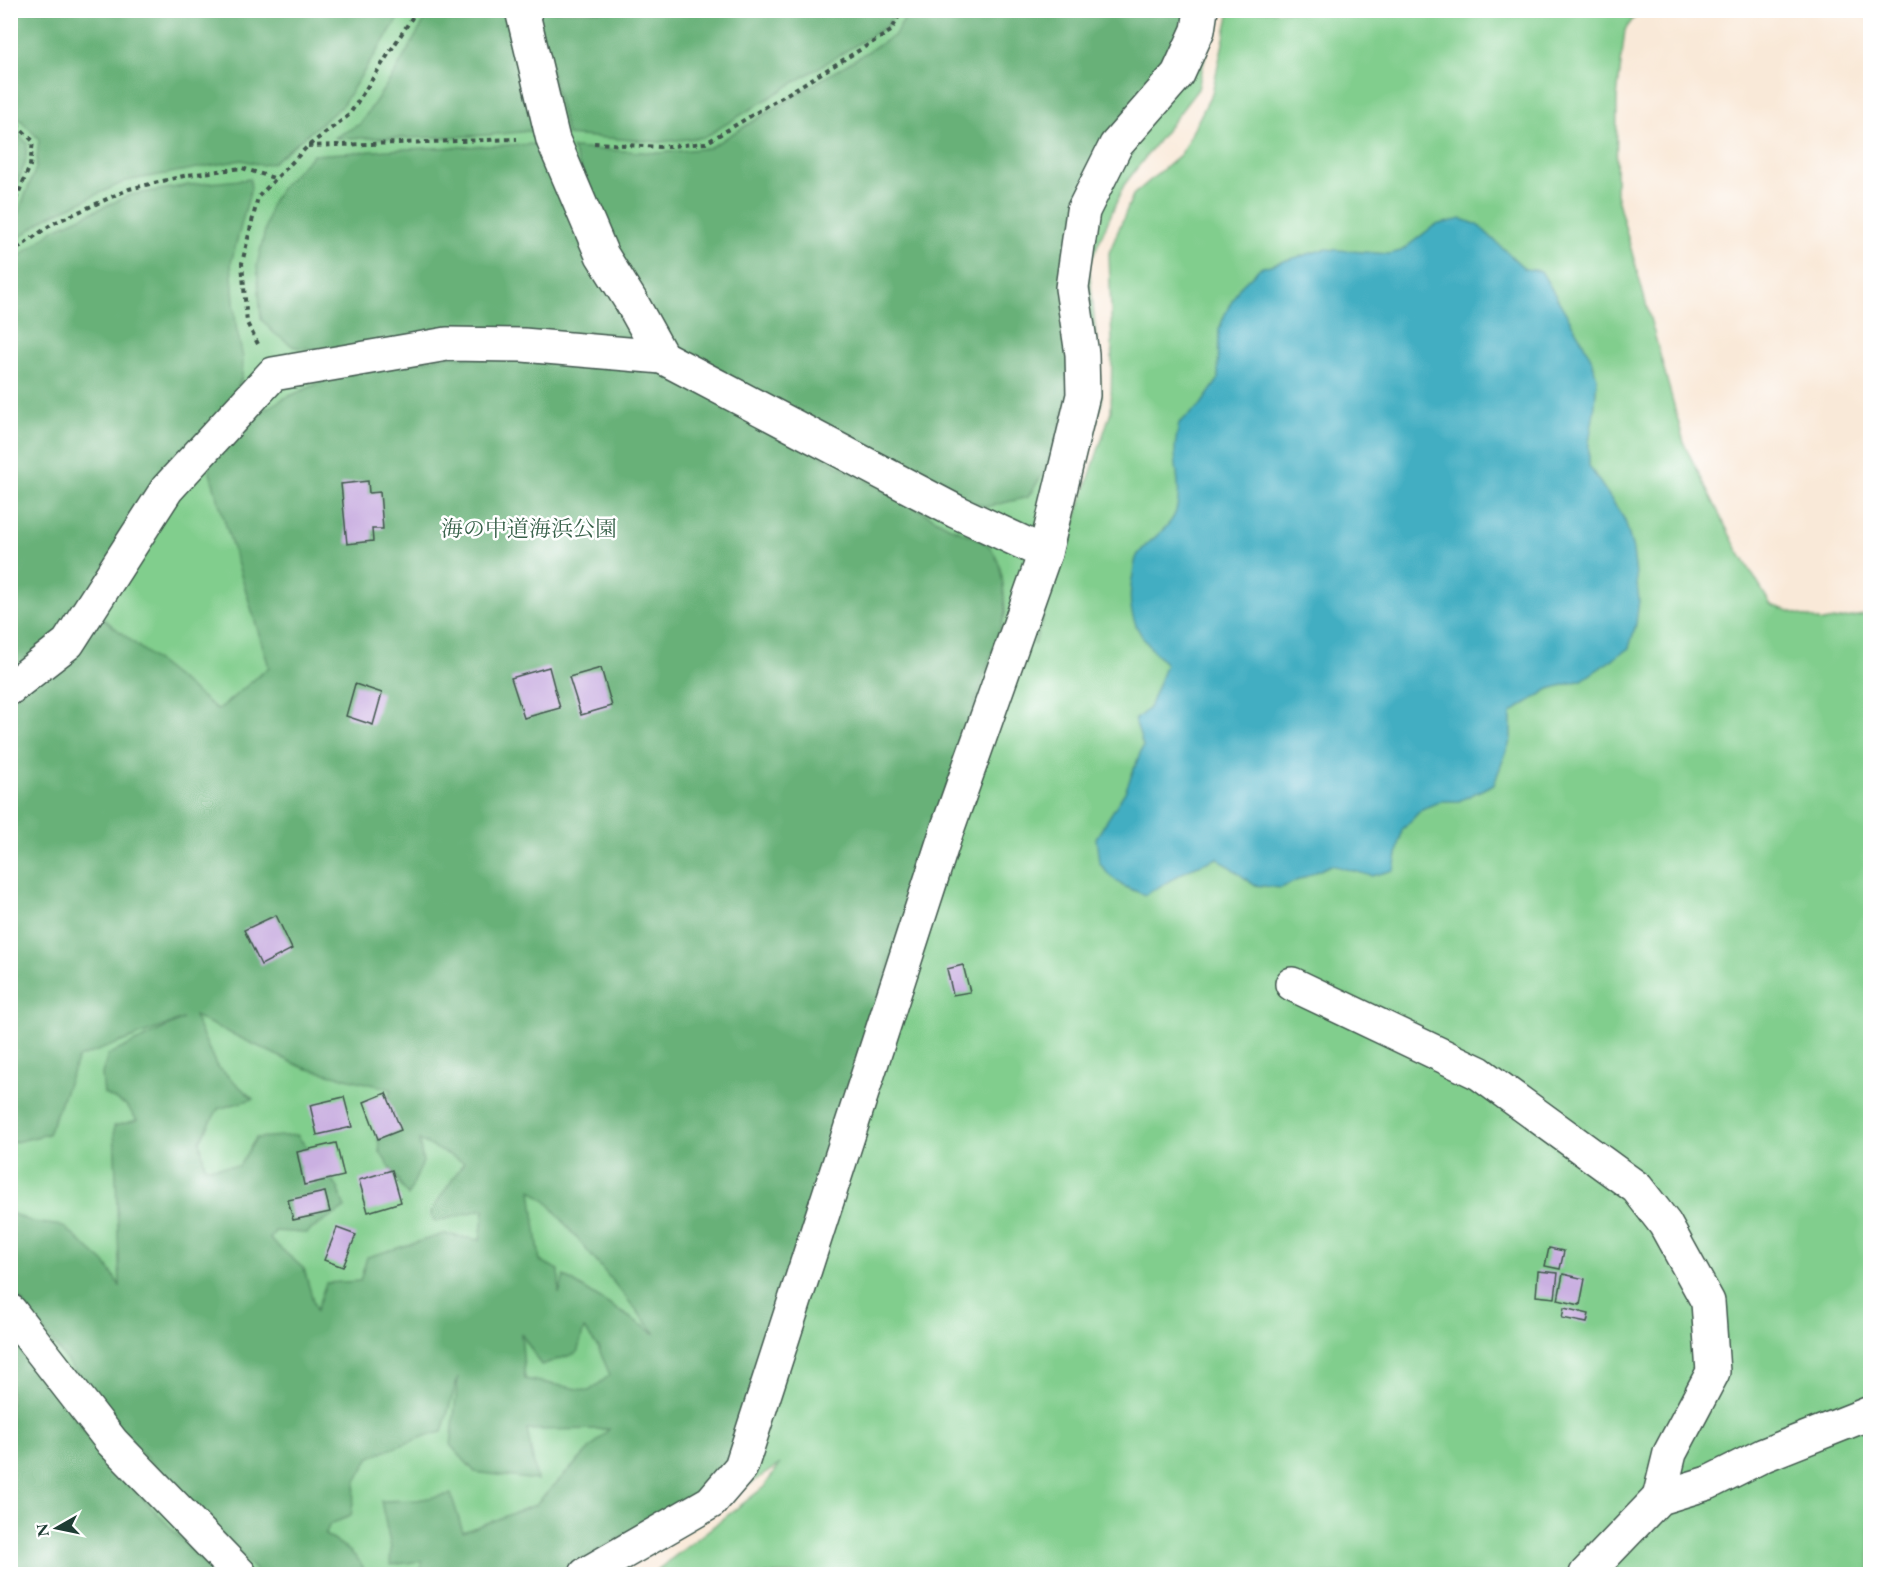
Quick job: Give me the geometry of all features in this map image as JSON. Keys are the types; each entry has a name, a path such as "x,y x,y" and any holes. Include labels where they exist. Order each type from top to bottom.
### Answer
{"lane":[{"path":"522,10 553,140 602,255 662,357"},
{"path":"586,1575 711,1502 741,1467 947,830 1045,553 1083,395 1082,354 1072,288 1083,211 1116,145 1178,74 1198,30 1201,10"},
{"path":"10,688 68,643 167,489 273,374 447,344 523,345 662,357 955,511 1045,553"},
{"path":"1292,984 1479,1073 1637,1188 1665,1224 1708,1302 1713,1372 1670,1453 1659,1498"},
{"path":"10,1311 112,1442 240,1575"},
{"path":"1586,1575 1659,1498 1708,1483 1764,1455 1870,1413"}],"path":[{"path":"273,374 247,323 242,264 258,197 308,146 349,115 417,10"},
{"path":"308,146 515,139 659,147 706,143 891,30 902,10"},
{"path":"10,118 33,141 30,166 10,213"},
{"path":"10,254 52,224 129,189 188,175 242,168 277,179"}],"green space":[{"path":"10,11 403,11 341,107 272,163 261,165 242,160 126,181 48,217 13,242 13,226 36,168 39,139 11,110"},
{"name":"海の中道海浜公園","path":"11,11 1215,11 1198,89 1124,185 1089,265 1102,401 1034,645 1111,411 1112,344 1109,253 1133,195 1181,154 1212,93 1230,11 1639,11 1625,30 1617,98 1616,194 1685,446 1736,547 1771,605 1822,622 1870,614 1870,1574 652,1574 764,1487 780,1464 615,1574 11,1574"},
{"path":"430,11 507,11 537,130 461,136 334,138 360,124 394,74"},
{"path":"536,11 896,11 887,26 705,137 660,142 567,135"},
{"path":"909,11 1187,11 1185,26 1166,66 1104,138 1068,355 1068,393 1057,439 1044,472 1028,497 986,507 960,498 672,346 614,248 572,148 660,153 709,148 895,35"},
{"path":"11,127 27,143 25,164 11,198"},
{"path":"540,144 632,332 629,339 329,351 294,347 274,333 261,319 257,265 271,204 284,184 313,155"},
{"path":"250,179 251,188 231,263 236,326 243,358 242,377 232,400 57,633 11,670 11,263 55,229 130,195 189,185"},
{"name":"海の中道海浜公園","path":"448,356 661,368 950,527 985,543 996,557 1002,576 1005,614 729,1459 702,1490 558,1574 419,1574 423,1561 390,1565 391,1548 381,1501 417,1500 451,1494 463,1532 535,1505 609,1429 527,1430 537,1480 475,1472 451,1446 458,1377 442,1432 370,1457 356,1481 351,1516 330,1524 325,1535 355,1556 364,1568 365,1574 259,1574 122,1433 11,1288 11,1213 32,1222 63,1226 106,1264 120,1286 114,1126 137,1120 126,1105 104,1094 102,1074 108,1055 183,1019 78,1058 48,1134 11,1143 11,701 99,615 218,710 269,667 207,463 251,417 285,398 333,377","holes":["194,1016 304,1068 391,1089 378,1139 380,1152 408,1196 423,1162 419,1140 464,1162 430,1213 435,1222 484,1209 480,1240 444,1234 367,1257 360,1281 326,1283 316,1311 304,1269 270,1239 275,1231 306,1233 345,1208 338,1188 297,1135 256,1138 239,1166 205,1167 200,1141 218,1109 253,1099 216,1065","531,1190 548,1203 656,1334 564,1276 559,1294 559,1270 540,1261","584,1329 598,1347 610,1375 589,1391 525,1379 521,1333 541,1365 577,1353"]},
{"path":"10,1333 104,1457 214,1574 11,1574"}],"water":[{"path":"1462,219 1478,225 1525,269 1541,271 1591,358 1597,378 1589,443 1589,466 1625,520 1633,550 1639,600 1636,624 1629,648 1582,680 1549,689 1511,713 1511,739 1494,784 1459,801 1441,801 1422,809 1402,830 1394,870 1372,876 1331,865 1281,888 1254,885 1218,858 1191,868 1145,895 1123,886 1108,874 1099,862 1096,838 1125,792 1143,746 1135,720 1149,708 1166,664 1142,636 1133,616 1130,593 1135,564 1141,550 1169,524 1176,511 1178,488 1175,443 1179,423 1200,406 1218,380 1219,330 1225,314 1239,288 1260,268 1325,249 1389,254 1401,251 1435,225"}],"building":[{"path":"368,481 369,493 380,492 383,529 372,529 373,541 347,544 341,484"},
{"path":"549,667 560,708 524,718 511,678"},
{"path":"601,668 612,706 581,715 569,677"},
{"path":"355,684 382,693 373,725 346,716"},
{"path":"276,915 292,949 261,965 244,930"},
{"path":"963,965 970,992 953,995 947,969"},
{"path":"386,1093 401,1130 378,1139 364,1102"},
{"path":"344,1097 352,1127 317,1135 310,1105"},
{"path":"336,1143 344,1176 304,1185 297,1152"},
{"path":"392,1170 401,1202 368,1212 359,1180"},
{"path":"325,1192 330,1212 293,1220 288,1200"},
{"path":"337,1228 356,1235 343,1267 324,1260"},
{"path":"1549,1248 1564,1251 1560,1269 1545,1266"},
{"path":"1538,1271 1558,1273 1555,1298 1536,1296"},
{"path":"1563,1274 1585,1279 1580,1305 1558,1300"},
{"path":"1564,1308 1589,1314 1587,1323 1562,1318"}]}
